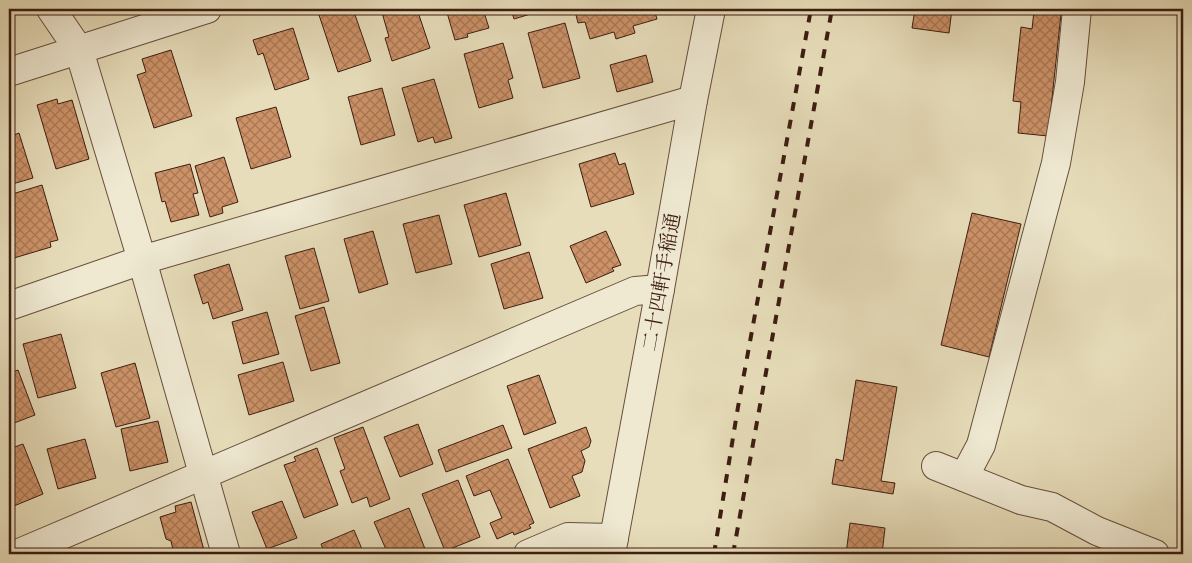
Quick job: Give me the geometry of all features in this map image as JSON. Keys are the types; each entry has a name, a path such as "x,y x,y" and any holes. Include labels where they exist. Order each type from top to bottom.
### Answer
{"street":[{"path":"51,9 79,50 142,260 226,554"},
{"path":"9,72 207,9"},
{"name":"二十四軒手稲通","path":"613,546 711,9"},
{"path":"964,477 981,445 1056,163 1070,82 1078,9"},
{"path":"9,306 142,260 693,100"},
{"path":"17,554 635,291 660,289"},
{"path":"936,466 1021,500 1052,506 1097,531 1155,554"},
{"path":"528,554 568,537 613,546"}],"building":[{"path":"337,9 353,9 371,61 338,72 319,15"},
{"path":"381,9 417,9 430,48 392,61 385,38 389,37"},
{"path":"446,9 483,9 489,28 467,34 468,37 455,40"},
{"path":"511,9 547,9 514,19"},
{"path":"583,9 654,9 657,19 633,26 635,33 616,39 614,32 590,39 585,22 578,23 575,11"},
{"path":"915,9 952,9 949,33 912,28"},
{"path":"1034,11 1061,14 1048,136 1018,133 1021,102 1013,101 1021,27 1032,29"},
{"path":"565,23 580,78 543,88 528,33"},
{"path":"293,28 309,79 275,90 263,53 258,55 253,40"},
{"path":"503,43 513,78 508,80 513,98 479,108 464,54"},
{"path":"171,50 192,116 154,128 137,75 146,72 142,59"},
{"path":"646,55 653,82 617,92 610,65"},
{"path":"434,79 452,138 435,143 433,137 418,142 402,88"},
{"path":"382,88 395,135 361,145 348,97"},
{"path":"57,99 58,104 72,100 89,159 56,169 37,105"},
{"path":"276,107 291,157 251,169 236,118"},
{"path":"11,124 14,135 19,133 33,178 9,185 9,125"},
{"path":"615,153 619,165 625,163 634,194 591,207 579,164"},
{"path":"224,157 238,202 222,207 223,213 210,217 195,166"},
{"path":"190,164 198,193 193,194 199,215 171,222 165,201 162,202 155,173"},
{"path":"42,185 58,240 50,242 51,247 14,258 9,240 9,195"},
{"path":"506,193 521,245 479,257 464,205"},
{"path":"972,213 1021,224 989,357 941,345"},
{"path":"439,215 452,264 416,273 403,224"},
{"path":"373,231 388,284 359,293 344,239"},
{"path":"606,231 621,265 612,268 614,271 586,283 570,246"},
{"path":"314,248 329,301 300,309 285,256"},
{"path":"529,252 543,298 504,309 491,264"},
{"path":"229,264 243,310 213,319 208,302 203,304 194,275"},
{"path":"324,307 340,363 311,371 295,316"},
{"path":"267,312 279,354 243,364 232,322"},
{"path":"61,334 76,388 38,398 23,344"},
{"path":"283,362 294,401 249,415 238,375"},
{"path":"135,363 150,418 116,427 101,373"},
{"path":"18,370 35,415 9,425 9,373"},
{"path":"539,375 556,423 524,435 507,386"},
{"path":"856,380 897,387 881,481 895,483 893,494 832,484 836,459 843,461"},
{"path":"158,421 168,462 130,471 121,429"},
{"path":"418,424 433,464 400,477 384,437"},
{"path":"503,425 512,448 446,472 438,450"},
{"path":"363,427 390,499 370,507 367,497 352,503 340,471 345,469 334,438"},
{"path":"586,427 591,441 589,447 581,451 585,461 582,472 572,476 580,496 550,508 528,449"},
{"path":"85,439 96,478 58,489 47,449"},
{"path":"23,444 43,494 9,508 9,449"},
{"path":"317,448 338,505 304,518 284,465 296,461 294,457"},
{"path":"508,459 534,523 529,525 531,528 514,535 513,532 497,539 490,523 502,518 490,490 474,496 466,476"},
{"path":"458,480 480,537 445,551 422,494"},
{"path":"282,501 297,538 267,549 252,512"},
{"path":"191,502 205,554 174,554 171,541 166,539 160,517 176,512 175,506"},
{"path":"409,508 427,554 388,554 374,522"},
{"path":"850,523 885,528 882,554 846,554"},
{"path":"354,530 364,554 325,554 321,544"},
{"path":"151,548 154,554 135,554"},
{"path":"299,548 301,554 284,554"}],"railway":[{"path":"714,554 738,407 811,9"},
{"path":"733,554 832,9"}]}
